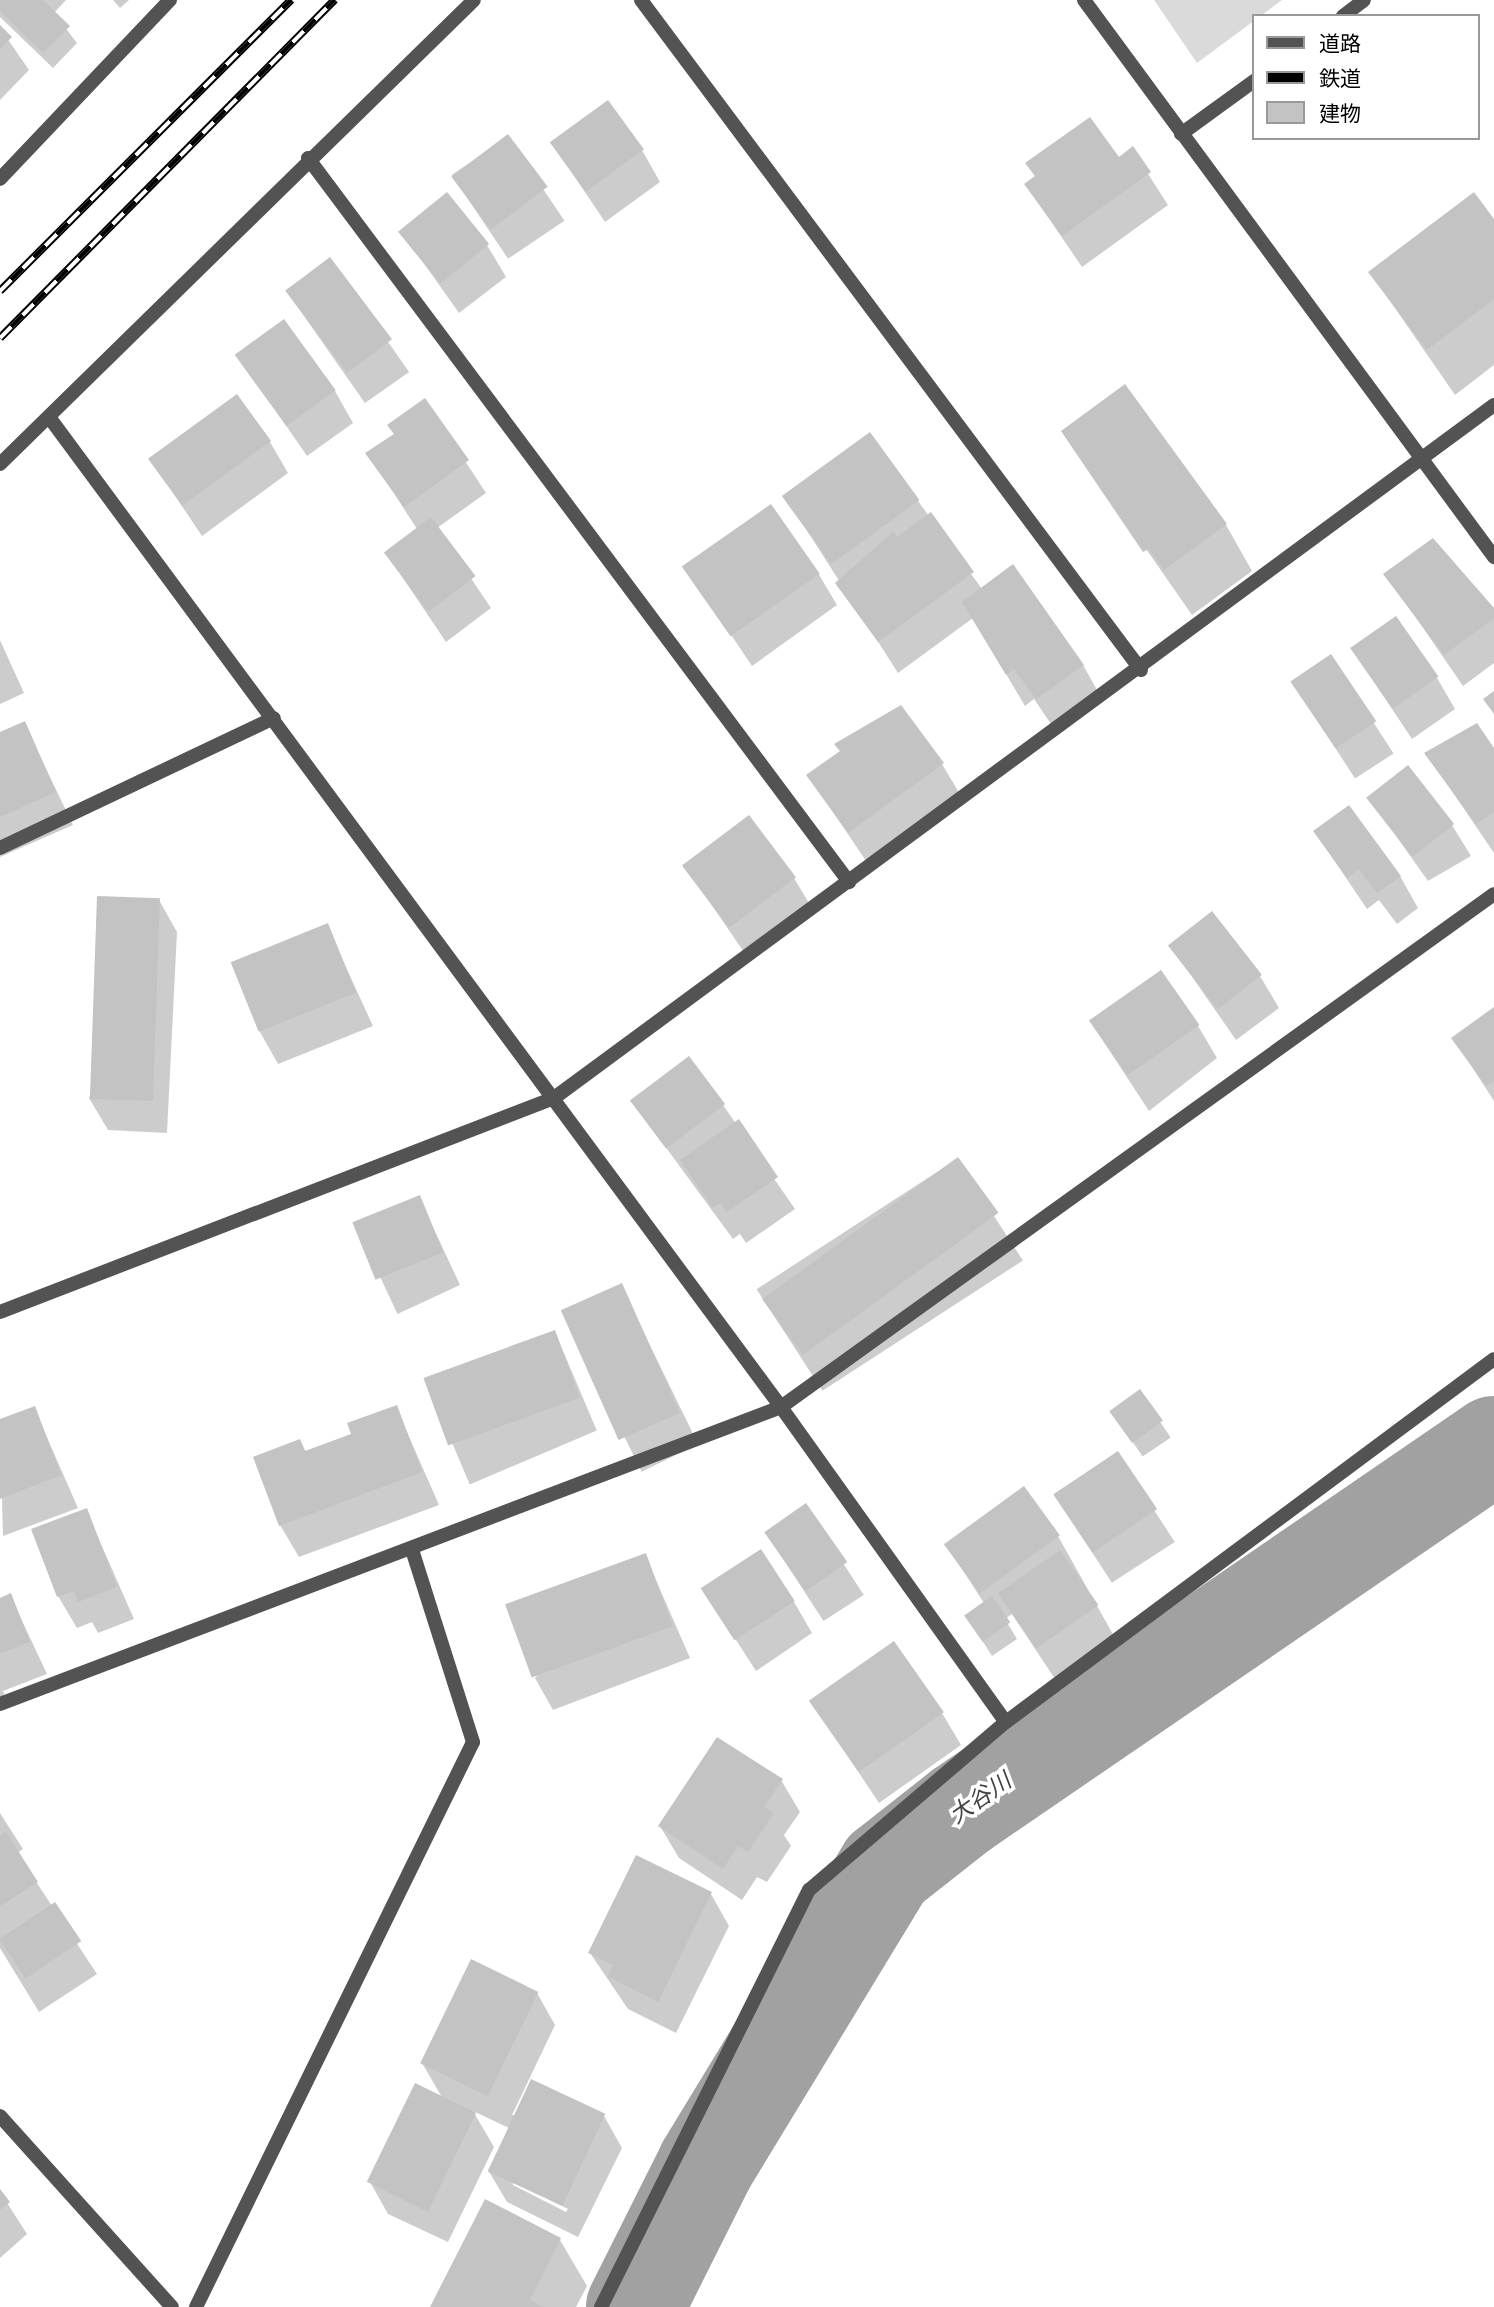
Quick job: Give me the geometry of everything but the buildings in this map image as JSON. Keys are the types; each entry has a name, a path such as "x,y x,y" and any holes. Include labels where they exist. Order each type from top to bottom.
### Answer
{"street":[{"path":"0,179 170,0"},
{"path":"0,464 309,158 474,0"},
{"path":"641,0 1141,670"},
{"path":"1084,0 1494,557"},
{"path":"1346,14 1364,0"},
{"path":"1181,134 1252,81"},
{"path":"309,158 849,881"},
{"path":"0,1312 554,1098 1141,670 1424,461 1494,405"},
{"path":"49,417 781,1407 1006,1722"},
{"path":"0,848 274,718"},
{"path":"0,1704 412,1550 781,1407 1494,894"},
{"path":"601,2307 809,1890 1006,1722 1494,1359"},
{"path":"196,2307 473,1742 412,1550"},
{"path":"0,2116 172,2307"}],"shaded area":[{"path":"1154,0 1282,0 1263,14 1252,14 1252,22 1197,63"}],"waterway":[{"name":"大谷川","path":"635,2307 706,2165 886,1869 961,1810 1494,1445"}],"railway":[{"path":"0,291 291,0"},
{"path":"0,338 335,0"}]}
